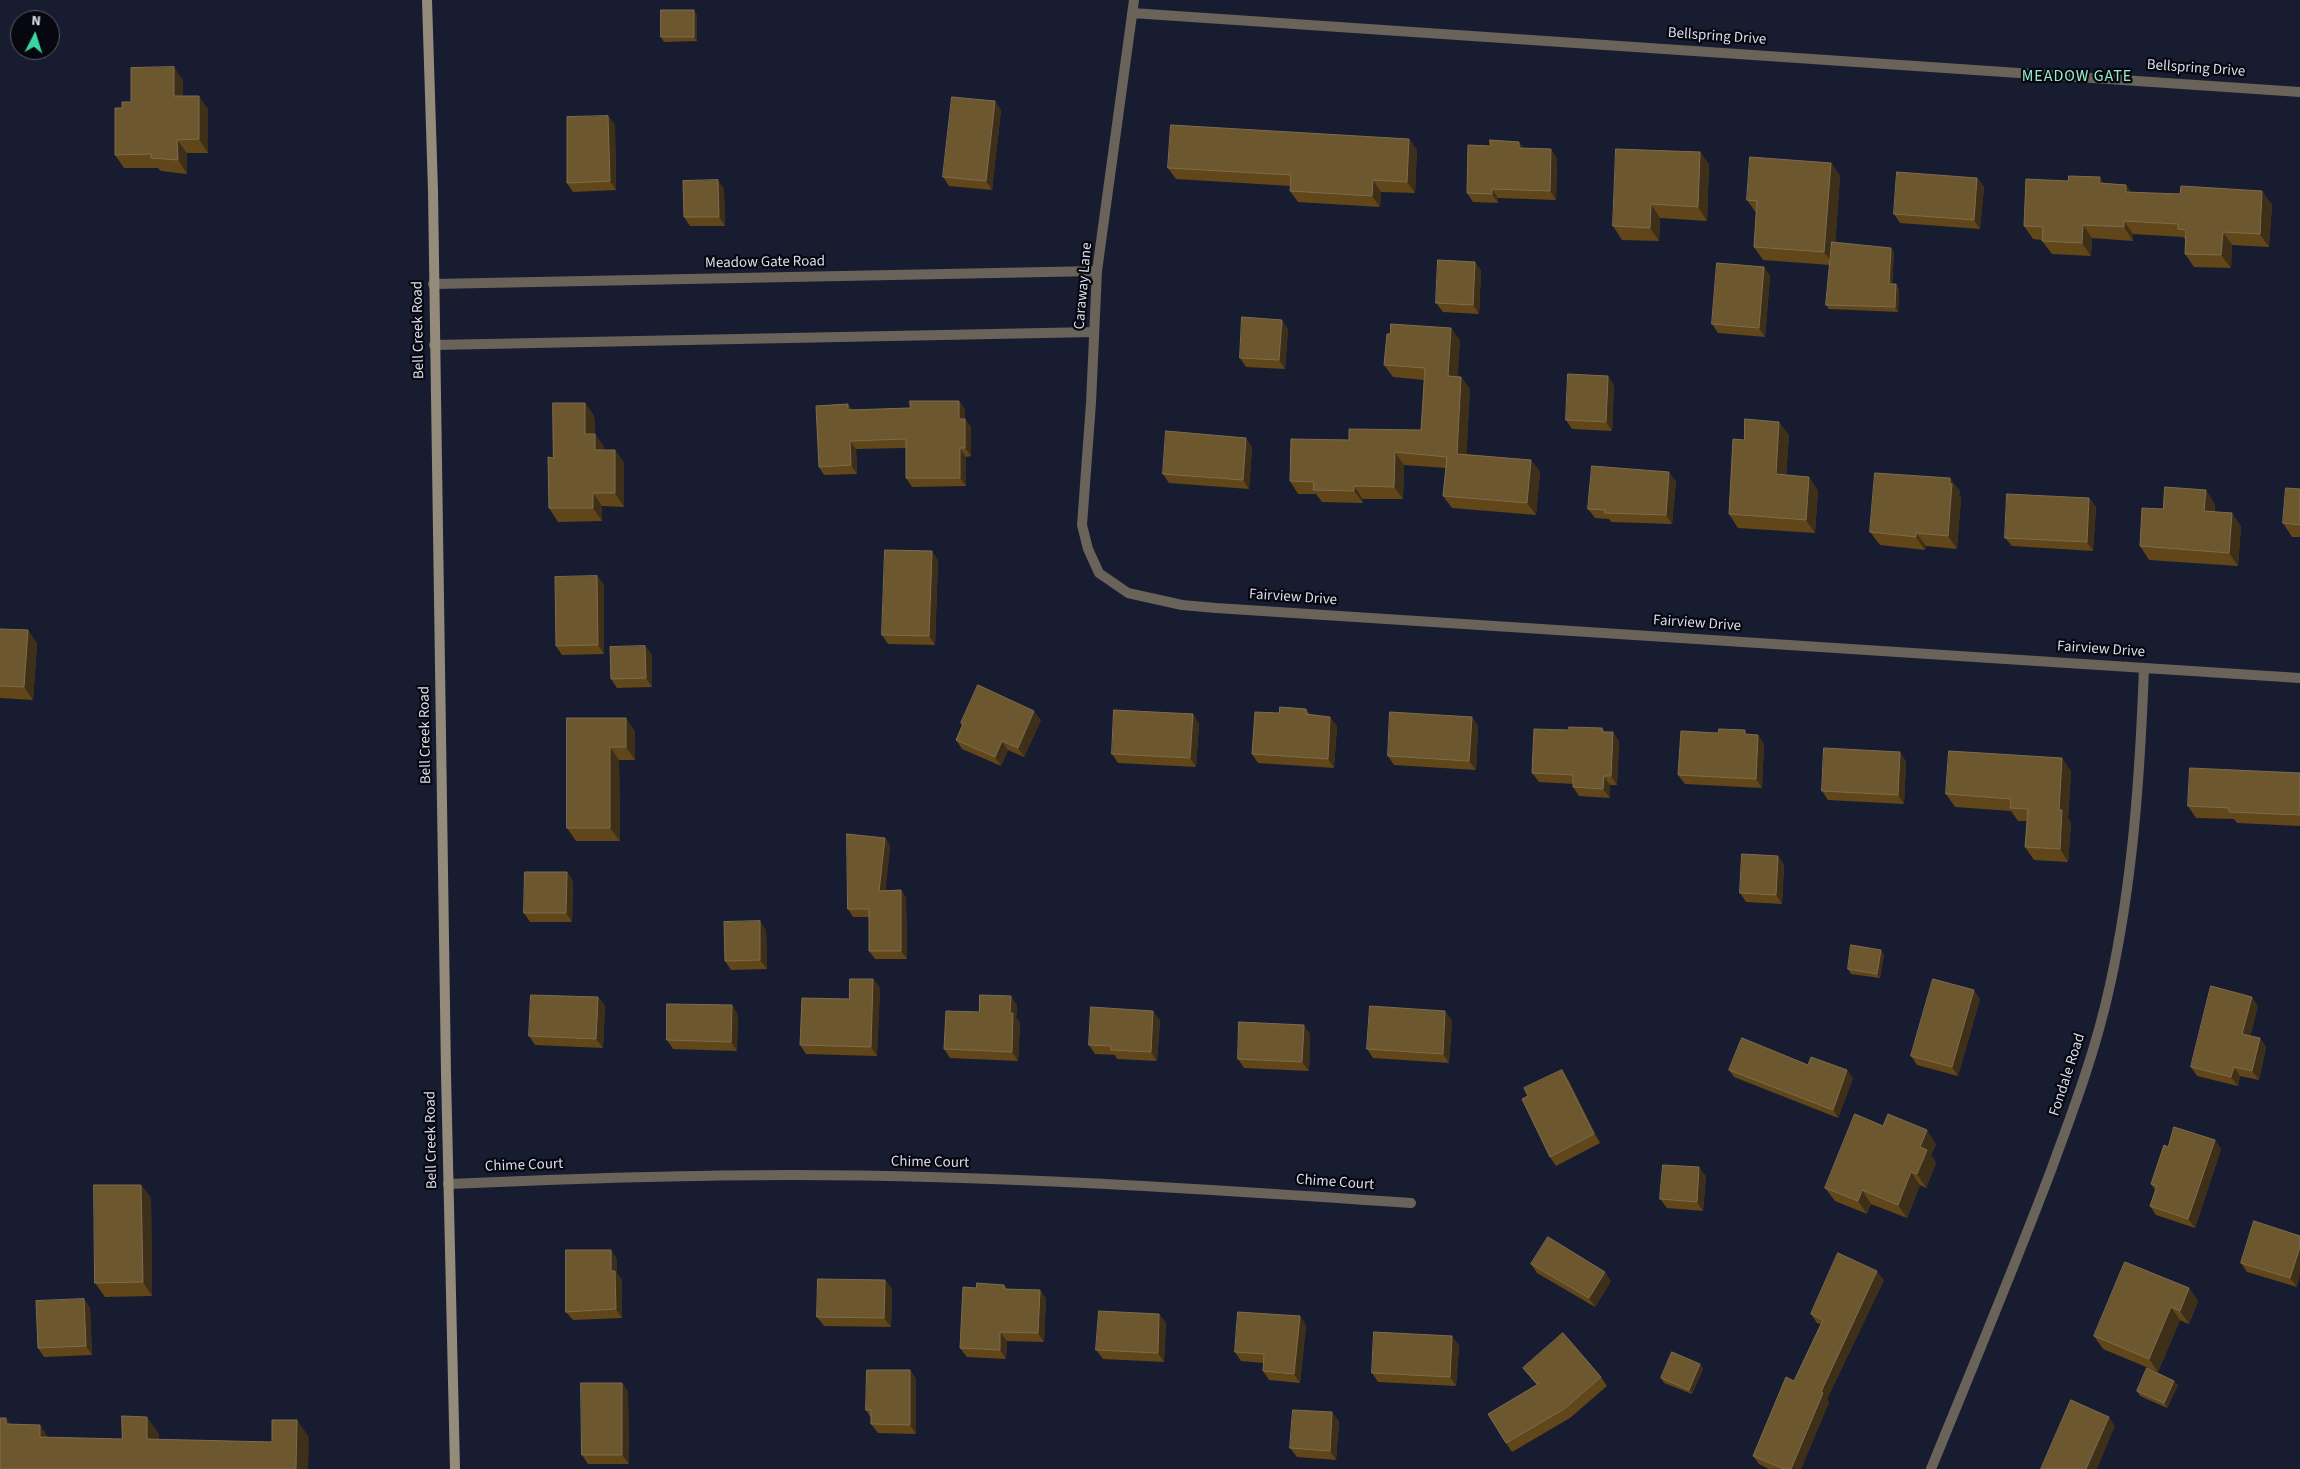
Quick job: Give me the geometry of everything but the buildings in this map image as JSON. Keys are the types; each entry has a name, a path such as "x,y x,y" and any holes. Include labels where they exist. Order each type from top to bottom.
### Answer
{"street":[{"name":"Bell Creek Road","path":"427,0 433,190 448,1184 455,1469"},
{"name":"Caraway Lane","path":"1099,573 1088,549 1082,525 1097,271 1134,0"},
{"name":"Bellspring Drive","path":"1132,13 2300,92"},
{"name":"Meadow Gate Road","path":"433,284 1097,271"},
{"path":"434,345 1094,332"},
{"name":"Fairview Drive","path":"1099,573 1128,593 1182,605 1216,608 2300,678"},
{"name":"Fondale Road","path":"1931,1469 2016,1262 2086,1076 2110,986 2126,893 2140,773 2144,668"},
{"name":"Chime Court","path":"448,1184 620,1177 812,1175 984,1179 1228,1191 1411,1203"}],"district":[{"name":"MEADOW GATE","path":"2077,77"}]}
